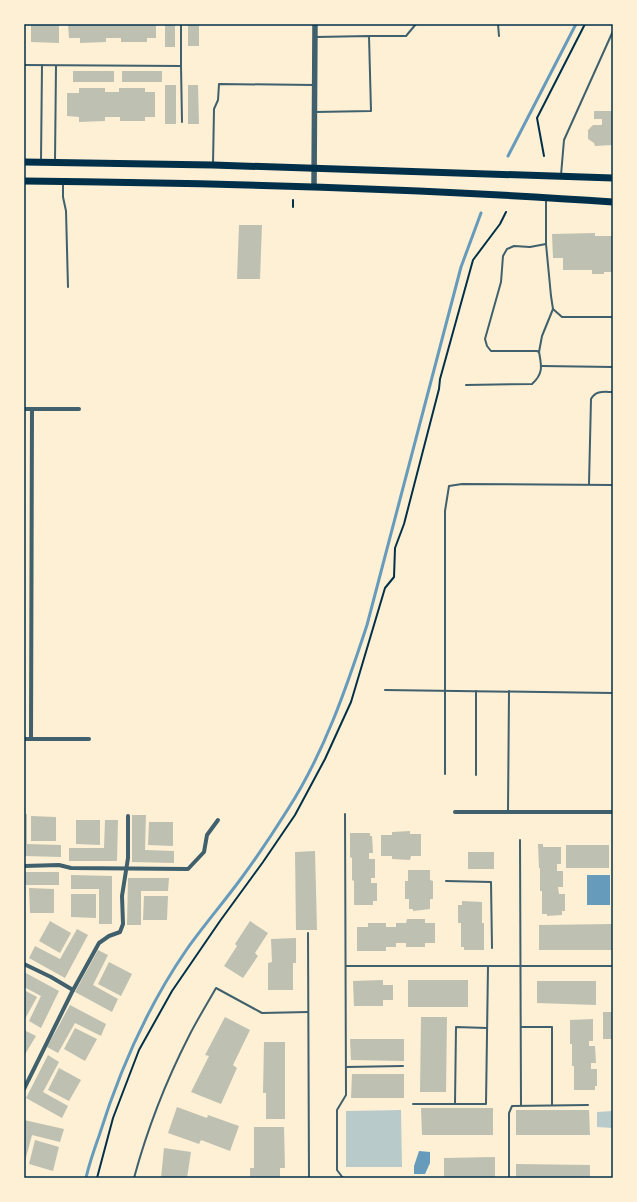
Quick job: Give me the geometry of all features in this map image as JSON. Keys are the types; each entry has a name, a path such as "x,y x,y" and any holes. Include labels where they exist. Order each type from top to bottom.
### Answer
{"main road":[{"path":"24,162 213,165 613,178"},
{"path":"24,181 429,190 613,202"}],"street":[{"path":"314,24 314,187"},
{"path":"24,409 79,409"},
{"path":"31,738 32,409"},
{"path":"24,739 89,739"},
{"path":"455,812 613,812"},
{"path":"24,1089 73,990 99,943 109,936 120,932 123,924 122,896 125,869 128,858 128,816"},
{"path":"24,866 59,865 70,868 188,870 204,852 207,835 218,820"},
{"path":"24,964 73,990"}],"lane":[{"path":"182,24 182,122"},
{"path":"314,37 406,36 416,24"},
{"path":"498,24 499,36"},
{"path":"561,176 564,140 613,30"},
{"path":"314,112 371,111 369,36"},
{"path":"24,65 181,66"},
{"path":"41,162 42,65"},
{"path":"55,162 56,65"},
{"path":"213,165 214,109 218,100 219,84 314,84"},
{"path":"63,181 63,197 66,210 68,287"},
{"path":"466,385 532,384 539,378 542,366 539,352 542,336 553,309 546,244 546,197"},
{"path":"539,352 491,350 487,346 485,339 501,282 503,256 507,249 514,246 530,247 546,244"},
{"path":"553,309 562,317 613,317"},
{"path":"542,366 613,367"},
{"path":"589,484 591,399 592,396 598,392 613,392"},
{"path":"445,774 445,511 448,486 462,484 613,484"},
{"path":"385,690 613,693"},
{"path":"476,691 476,775"},
{"path":"508,812 509,691"},
{"path":"343,1178 338,1170 337,1110 346,1095 345,814"},
{"path":"520,840 521,1105"},
{"path":"446,881 491,882 492,948"},
{"path":"308,933 309,1178"},
{"path":"346,966 613,966"},
{"path":"413,1104 486,1104 488,966"},
{"path":"134,1178 139,1157 168,1083 189,1036 216,988 262,1013 308,1012"},
{"path":"455,1104 456,1027 487,1028"},
{"path":"521,1028 552,1027 552,1105"},
{"path":"346,1067 403,1066"},
{"path":"509,1178 509,1113 512,1106 588,1105"}],"path":[{"path":"544,156 537,118 585,24"},
{"path":"293,200 293,207"},
{"path":"96,1178 113,1118 139,1050 172,991 295,815 325,759 351,702 385,588 394,577 395,548 404,524 439,389 440,379 473,260 500,224 506,212"}],"shaded area":[{"path":"401,1110 402,1167 346,1167 346,1111"},
{"path":"613,1111 613,1128 597,1127 597,1112"}],"water":[{"path":"587,875 610,875 610,905 587,905"},
{"path":"419,1151 430,1152 430,1163 425,1174 414,1174 414,1166"}],"building":[{"path":"31,24 59,24 59,43 31,42"},
{"path":"68,24 156,24 156,38 147,38 147,42 121,42 121,38 106,38 106,42 80,43 80,38 69,38"},
{"path":"165,24 175,24 175,47 165,47"},
{"path":"188,24 199,24 199,46 188,46"},
{"path":"73,71 114,71 114,82 73,82"},
{"path":"122,71 162,71 162,82 122,82"},
{"path":"165,85 176,85 176,124 165,124"},
{"path":"188,85 198,85 199,124 188,124"},
{"path":"79,88 105,88 105,92 119,92 119,88 145,88 145,92 155,92 155,117 145,117 145,121 120,121 120,117 105,117 105,121 79,122 79,117 67,116 67,93 79,93"},
{"path":"594,111 613,111 613,145 595,146 594,143 588,139 588,130 593,125 602,125 602,119 594,119"},
{"path":"239,225 262,225 260,279 237,279"},
{"path":"595,233 595,236 613,236 613,272 592,274 592,270 563,270 563,258 553,258 552,234"},
{"path":"24,814 27,814 27,844 61,845 61,857 24,856"},
{"path":"132,815 146,815 145,850 174,851 174,863 132,862"},
{"path":"31,816 56,817 56,841 31,841"},
{"path":"76,820 100,820 100,845 76,844"},
{"path":"105,820 118,820 117,861 69,861 69,848 104,848"},
{"path":"149,822 173,822 173,846 148,845"},
{"path":"410,831 410,834 421,834 421,856 411,856 410,860 392,859 392,856 381,856 381,835 392,835 392,832"},
{"path":"350,833 370,833 370,836 372,836 373,853 369,853 369,859 375,859 375,878 371,878 371,883 377,883 377,901 373,901 373,905 354,905 354,881 352,880 352,858 350,857"},
{"path":"538,844 543,844 543,847 561,847 561,864 557,864 557,871 563,871 563,887 558,887 559,894 565,894 565,911 562,911 562,915 547,916 547,914 542,914 542,891 540,891"},
{"path":"566,845 609,845 609,868 566,868"},
{"path":"315,851 317,930 296,930 295,852"},
{"path":"468,852 494,852 494,869 468,869"},
{"path":"408,870 430,870 430,880 433,881 433,899 430,899 430,909 413,911 413,909 409,909 409,899 405,899 405,881 408,881"},
{"path":"24,872 59,872 59,885 25,885 25,888"},
{"path":"71,875 112,876 112,924 99,924 99,889 71,889"},
{"path":"128,878 169,878 168,891 141,891 141,925 127,925"},
{"path":"29,888 54,889 54,913 30,913"},
{"path":"71,894 96,894 96,918 71,917"},
{"path":"144,896 168,896 167,920 143,920"},
{"path":"462,901 482,902 484,950 464,950 464,947 461,947 461,923 458,923 458,905 462,905"},
{"path":"407,919 425,919 425,923 435,923 435,943 425,943 425,947 406,947 406,943 396,943 396,947 386,947 386,951 357,951 357,927 368,927 368,923 386,923 386,927 396,927 396,923 406,923"},
{"path":"50,921 71,933 60,953 39,941"},
{"path":"250,921 268,933 255,953 258,956 243,978 224,966 237,946 235,944"},
{"path":"613,924 613,950 539,950 539,925"},
{"path":"77,929 88,935 65,978 29,958 35,946 60,959"},
{"path":"296,938 296,963 293,963 293,990 268,990 268,963 272,962 271,939"},
{"path":"98,950 108,955 93,985 118,999 112,1012 75,992"},
{"path":"109,962 132,974 121,996 98,984"},
{"path":"24,972 59,991 41,1028 29,1021 41,996 24,987"},
{"path":"383,980 383,985 393,985 393,1000 383,1000 383,1006 354,1006 353,981"},
{"path":"408,980 468,980 468,1007 408,1007"},
{"path":"537,981 596,981 596,1005 537,1003"},
{"path":"24,990 37,997 25,1019 24,1018"},
{"path":"70,1005 106,1024 101,1036 75,1023 58,1053 47,1047"},
{"path":"603,1012 613,1012 613,1039 603,1039"},
{"path":"225,1017 250,1030 233,1065 237,1068 221,1104 191,1092 209,1056 205,1055"},
{"path":"421,1017 447,1017 446,1092 420,1092"},
{"path":"593,1019 593,1041 589,1041 589,1046 595,1046 596,1063 591,1063 591,1069 597,1069 597,1086 595,1086 595,1090 574,1090 574,1066 572,1066 572,1044 570,1044 570,1020"},
{"path":"75,1028 97,1039 85,1061 64,1049"},
{"path":"24,1030 36,1036 24,1056"},
{"path":"350,1039 404,1039 404,1061 351,1060"},
{"path":"264,1042 285,1042 285,1119 266,1119 266,1093 263,1093"},
{"path":"48,1055 59,1062 43,1092 68,1106 62,1118 26,1098"},
{"path":"59,1068 81,1080 69,1101 48,1090"},
{"path":"352,1074 404,1074 404,1098 351,1098"},
{"path":"177,1107 207,1118 208,1115 239,1126 230,1151 201,1140 199,1144 168,1133"},
{"path":"421,1108 493,1108 493,1135 422,1135"},
{"path":"516,1110 589,1110 590,1135 516,1135"},
{"path":"24,1120 64,1129 60,1142 32,1135 24,1165"},
{"path":"254,1127 284,1127 285,1168 280,1168 280,1178 250,1178 250,1168 254,1168"},
{"path":"35,1140 59,1147 53,1171 29,1164"},
{"path":"164,1148 191,1152 187,1178 161,1178"},
{"path":"495,1157 495,1178 444,1178 444,1158"},
{"path":"516,1164 590,1165 590,1178 516,1178"}],"waterway":[{"path":"508,156 576,24"},
{"path":"86,1178 93,1152 116,1088 136,1039 160,992 187,949 234,889 265,845 313,766 333,720 367,625 461,267 481,213"}]}
